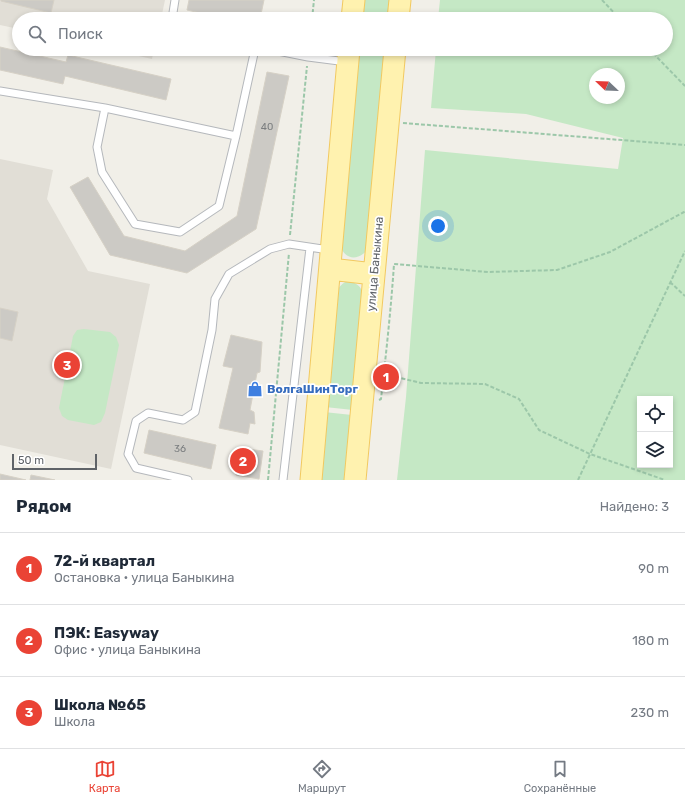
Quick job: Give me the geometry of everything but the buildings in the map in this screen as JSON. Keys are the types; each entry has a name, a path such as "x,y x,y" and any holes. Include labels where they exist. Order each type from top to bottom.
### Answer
{"main road":[{"path":"353,12 354,0"},
{"path":"399,12 400,0"},
{"path":"311,480 349,56"},
{"name":"улица Баныкина","path":"355,480 395,56"},
{"path":"331,259 374,274"}],"lane":[{"path":"173,12 175,0"},
{"path":"106,108 97,147 102,172 135,224 180,232 218,206 236,136 253,56"},
{"path":"299,56 308,58 335,56"},
{"path":"0,91 106,108 236,136"},
{"path":"188,480 136,468 128,454 136,421 148,413 183,420 195,412 212,330 215,299 228,274 270,249 290,244 310,248 331,259"},
{"path":"283,480 310,248"}],"path":[{"path":"313,12 314,0"},
{"path":"602,0 613,12"},
{"path":"656,56 685,86"},
{"path":"268,480 308,58"},
{"path":"389,122 685,145"},
{"path":"362,406 381,399 392,301 394,264 488,272 557,270 610,252 684,212 685,210"},
{"path":"578,480 685,251"},
{"path":"670,282 685,296"},
{"path":"384,374 421,383 485,384 519,399 539,430 590,454 665,480"}],"shaded area":[{"path":"0,0 165,0 162,12 12,12 12,28 0,25"},
{"path":"139,56 153,56 152,59"},
{"path":"0,159 53,170 47,199 88,271 150,284 111,469 0,445"}],"green space":[{"path":"364,0 391,0 390,12 363,12"},
{"path":"440,0 685,0 685,480 397,480 406,397 425,150 618,169 623,138 526,114 431,108 435,56 673,56 673,12 439,12"},
{"path":"358,56 386,56 368,249 360,256 351,257 344,253 340,243"},
{"path":"348,281 356,284 362,291 353,410 325,407 337,291 341,285"},
{"path":"84,329 110,332 116,337 119,345 105,413 101,422 94,425 68,420 62,416 59,408 73,336 77,330"},
{"path":"324,412 352,415 345,480 318,480"}],"place":[{"name":"Школа №65","path":"67,365"},
{"name":"72-й квартал","path":"386,377"},
{"name":"ВолгаШинТорг","path":"255,389"},
{"name":"ПЭК: Easyway","path":"243,461"}]}
